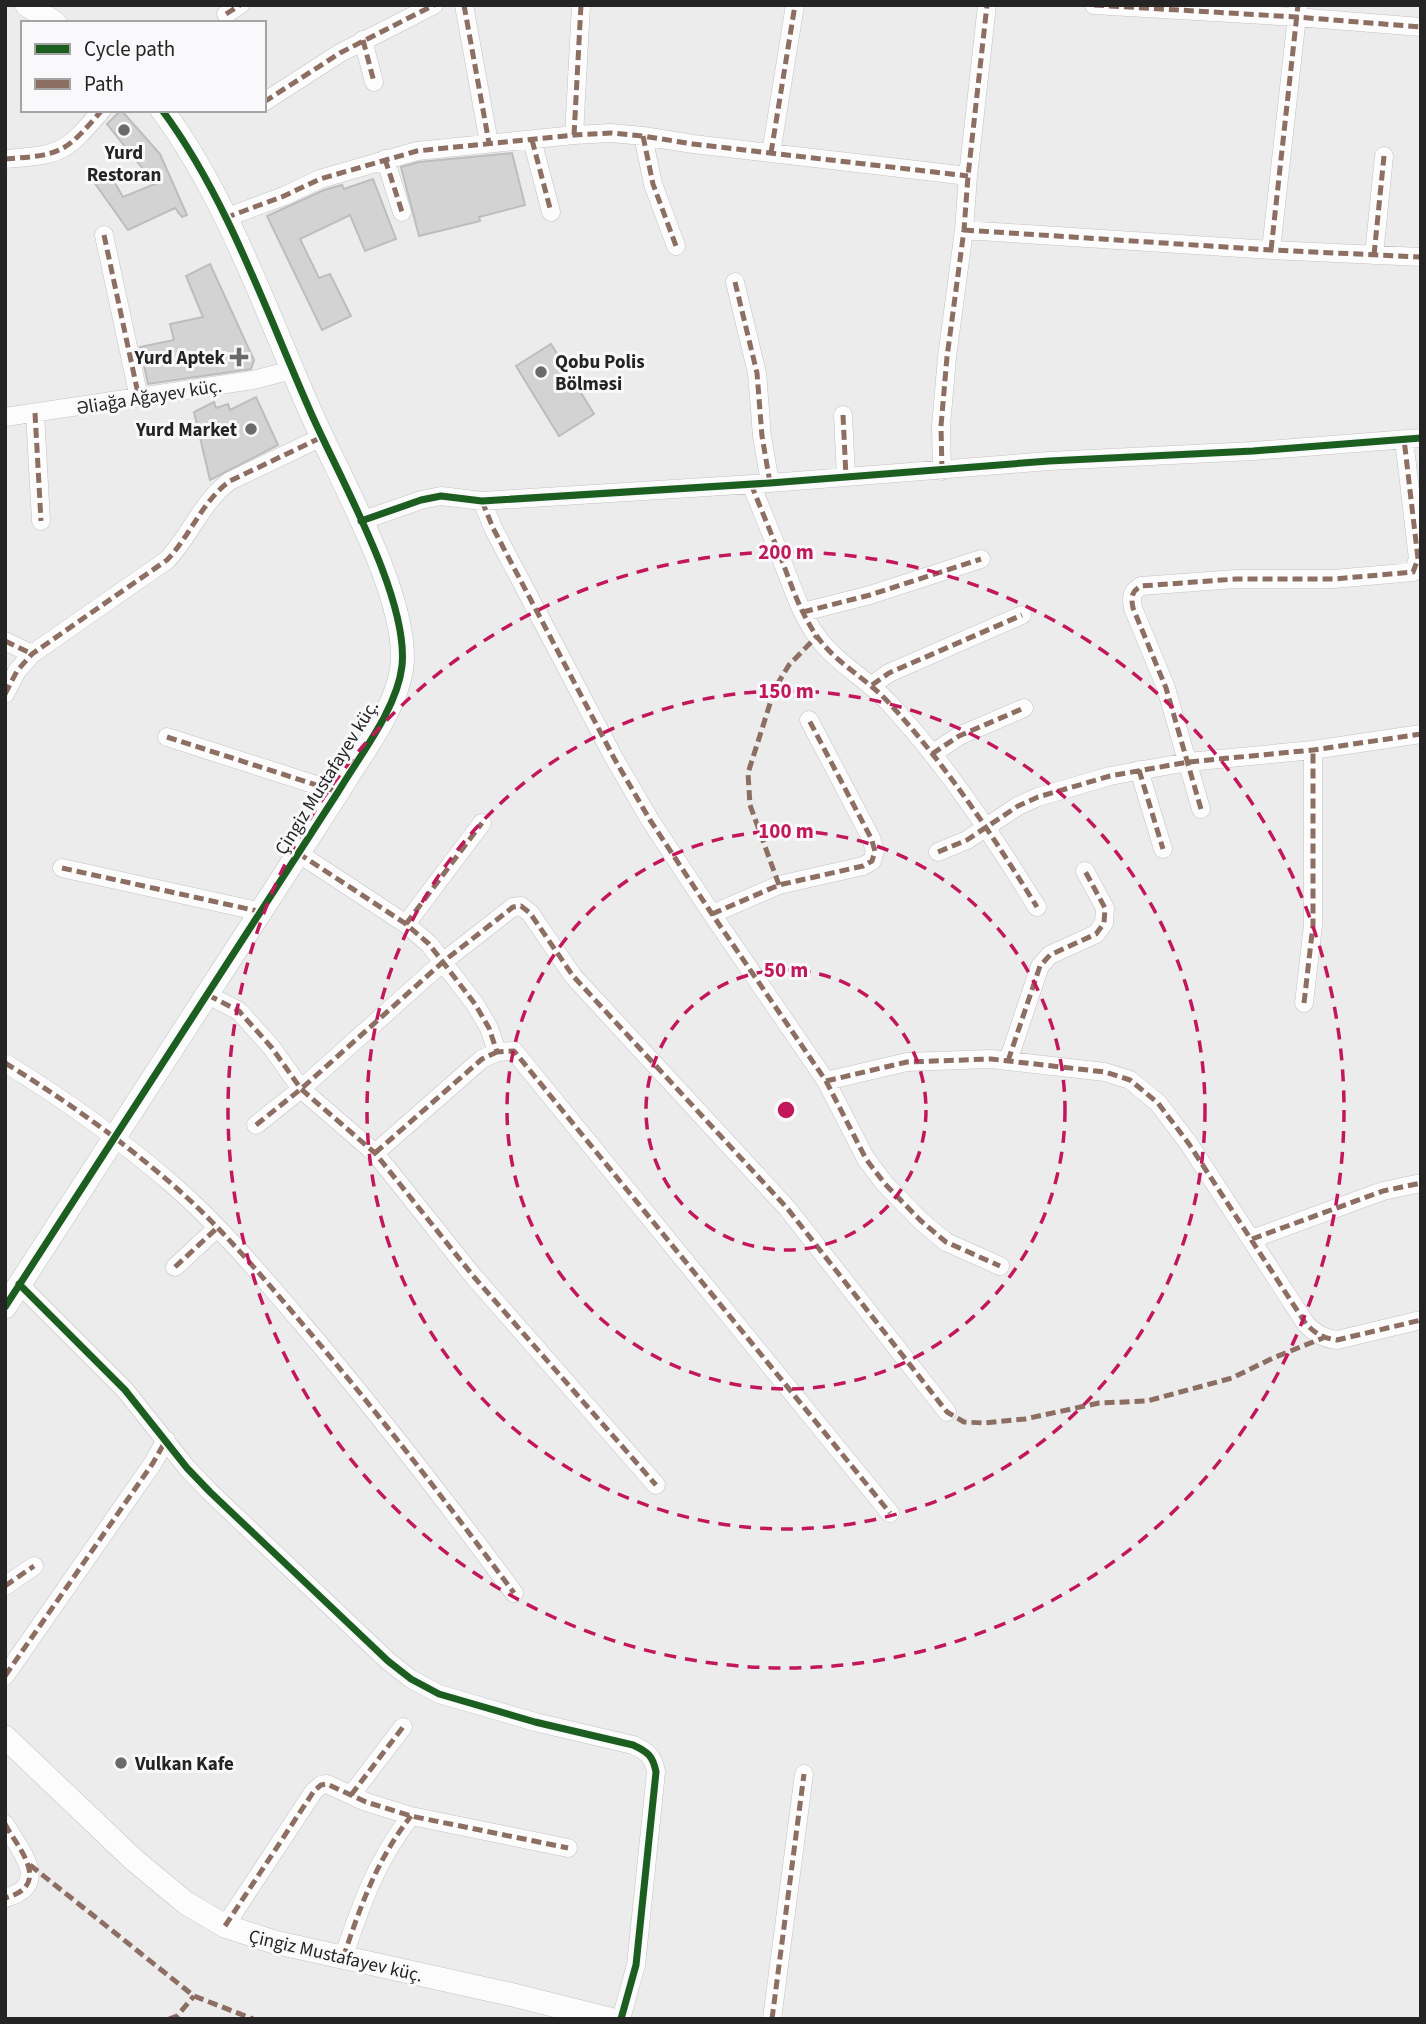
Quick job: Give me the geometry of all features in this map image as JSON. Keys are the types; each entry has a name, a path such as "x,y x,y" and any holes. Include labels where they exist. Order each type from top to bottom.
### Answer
{"street":[{"path":"27,5 52,21"},
{"path":"266,101 340,53 434,5"},
{"path":"464,5 489,143"},
{"path":"574,135 581,5"},
{"path":"771,153 795,5"},
{"path":"942,471 947,357 964,230 987,5"},
{"path":"1094,5 1297,11 1421,27"},
{"path":"1271,250 1297,11"},
{"path":"363,40 374,82"},
{"path":"5,159 62,151 100,112"},
{"name":"Çingiz Mustafayev küç.","path":"5,1307 338,792 389,708 397,690 402,665 402,644 393,604 361,521 225,218 191,154 163,112"},
{"path":"225,218 320,179 417,151 574,135 611,133 643,136 968,176"},
{"path":"643,136 653,184 676,246"},
{"path":"532,140 551,212"},
{"path":"1374,255 1384,156"},
{"path":"385,159 402,212"},
{"path":"964,230 1421,257"},
{"path":"104,235 139,398"},
{"path":"735,282 757,373 762,436 770,483"},
{"name":"Əliağa Ağayev küç.","path":"5,417 253,380 292,370"},
{"path":"35,413 41,521"},
{"path":"843,415 846,477"},
{"path":"5,694 17,671 32,654 167,560 184,541 217,490 230,481 322,437"},
{"path":"361,521 421,500 441,496 482,501 942,471 1049,461 1253,451 1412,439 1418,559 1413,572 1334,579 1236,579 1141,586 1133,591 1133,608 1166,688 1201,809"},
{"path":"751,484 803,612 817,636 839,662 872,685 932,754 988,828 1037,907"},
{"path":"482,501 493,528 614,758 650,820 826,1081 866,1159 885,1184 946,1242 1000,1266"},
{"path":"803,612 870,595 981,559"},
{"path":"872,685 889,673 1022,615"},
{"path":"5,642 32,654"},
{"path":"932,754 959,736 1024,708"},
{"path":"712,914 779,885 872,862 875,851 871,838 809,720"},
{"path":"938,852 967,840 988,828 1003,814 1038,797 1110,776 1188,762 1313,750 1421,734"},
{"path":"167,737 338,792"},
{"path":"1304,1003 1313,925 1313,750"},
{"path":"1139,770 1163,849"},
{"path":"406,924 482,822"},
{"path":"298,853 406,924 429,944 444,961 489,1028 497,1052"},
{"path":"62,868 262,912"},
{"path":"1008,1061 1040,966 1050,955 1096,934 1104,923 1105,908 1085,872"},
{"path":"256,1125 444,961 513,907 521,906 530,913 573,976 787,1208 947,1412"},
{"path":"208,995 239,1011 272,1048 301,1088 375,1153 474,1277 656,1485"},
{"path":"375,1153 482,1059 497,1052 514,1051 890,1513"},
{"path":"826,1081 908,1062 990,1059 1105,1072 1130,1080 1158,1103 1189,1144 1306,1324 1323,1338 1337,1340 1421,1320"},
{"path":"5,1063 116,1138 175,1186 217,1228 364,1396 514,1593"},
{"path":"1252,1240 1383,1191 1421,1183"},
{"path":"175,1267 217,1228"},
{"path":"19,1284 125,1390 187,1468 210,1492 378,1652 411,1679 439,1694 535,1722 633,1745 653,1757 656,1772 643,1915 636,1965 621,2019"},
{"path":"5,1676 153,1463 166,1440"},
{"path":"5,1586 34,1566"},
{"path":"351,1795 402,1727"},
{"name":"Çingiz Mustafayev küç.","path":"5,1737 134,1860 186,1903 225,1926 274,1942 609,2019"},
{"path":"772,2019 804,1774"},
{"path":"225,1926 314,1791 321,1785 327,1784 411,1816 568,1848"},
{"path":"343,1958 363,1900 382,1859 411,1816"},
{"path":"5,1824 30,1865 28,1880 23,1889 5,1898"}],"building":[{"path":"119,112 123,112 160,154 187,215 182,217 175,208 128,230 94,182 109,173 123,197 155,184 107,124"},
{"path":"512,153 525,205 479,217 480,221 419,236 401,167 419,162"},
{"path":"373,179 396,239 365,251 350,215 300,239 319,278 330,274 351,316 322,330 267,216 324,190 342,185 344,189"},
{"path":"210,264 254,360 251,369 148,384 140,347 174,340 170,324 203,317 186,276"},
{"path":"551,344 594,414 559,436 516,366"},
{"path":"256,397 278,445 210,480 194,412 214,402 216,408 228,404 230,410"}],"marked path":[{"path":"226,14 240,5"},
{"path":"266,101 340,53 434,5"},
{"path":"464,5 489,143"},
{"path":"574,135 581,5"},
{"path":"771,153 795,5"},
{"path":"942,471 941,426 947,357 964,230 987,5"},
{"path":"1094,5 1421,27"},
{"path":"1271,250 1298,5"},
{"path":"363,40 374,82"},
{"path":"5,159 39,156 61,149 79,135 100,112"},
{"path":"225,218 320,179 417,151 574,135 611,133 643,136 968,176"},
{"path":"643,136 653,184 676,246"},
{"path":"532,140 551,212"},
{"path":"1374,255 1384,156"},
{"path":"385,159 402,212"},
{"path":"964,230 1421,257"},
{"path":"104,235 139,398"},
{"path":"735,282 757,373 762,436 770,483"},
{"path":"35,413 41,521"},
{"path":"843,415 846,477"},
{"path":"5,694 17,671 32,654 167,560 220,489 230,481 322,437"},
{"path":"1201,809 1166,688 1133,608 1134,593 1141,586 1236,579 1334,579 1413,572 1418,559 1404,439"},
{"path":"751,484 796,598 816,635 833,654 881,695 931,752 986,828 1037,907"},
{"path":"482,501 493,528 614,758 650,820 826,1081 866,1159 885,1184 946,1242 1000,1266"},
{"path":"803,612 870,595 981,559"},
{"path":"872,685 889,673 1022,615"},
{"path":"779,885 750,805 748,773 775,688 789,665 817,636"},
{"path":"5,641 32,654"},
{"path":"932,754 959,736 1024,708"},
{"path":"712,914 779,885 863,866 872,861 875,851 871,838 809,720"},
{"path":"938,852 967,840 1018,806 1038,797 1110,776 1188,762 1313,750 1421,734"},
{"path":"167,737 338,792"},
{"path":"1304,1003 1313,925 1313,750"},
{"path":"1139,770 1163,849"},
{"path":"406,924 482,823"},
{"path":"298,853 406,924 429,944 475,1004 489,1028 497,1052 514,1051 890,1513"},
{"path":"62,868 262,912"},
{"path":"1008,1061 1040,966 1050,955 1096,934 1104,923 1105,908 1085,871"},
{"path":"256,1125 301,1089 444,961 513,907 521,906 530,913 573,976 787,1208 947,1412 964,1422 1025,1419 1099,1403 1147,1401 1232,1378 1323,1338"},
{"path":"208,995 239,1011 272,1048 301,1089 375,1153 474,1277 656,1485"},
{"path":"375,1153 482,1059 497,1052"},
{"path":"826,1081 907,1062 991,1059 1105,1072 1130,1080 1158,1103 1189,1144 1306,1324 1313,1330 1324,1337 1337,1340 1421,1320"},
{"path":"5,1063 113,1136 173,1185 223,1234 355,1388 436,1489 514,1593"},
{"path":"1252,1239 1383,1191 1421,1183"},
{"path":"175,1267 217,1228"},
{"path":"5,1676 153,1463 166,1440"},
{"path":"5,1586 34,1566"},
{"path":"351,1795 403,1727"},
{"path":"772,2019 804,1774"},
{"path":"225,1926 314,1791 321,1785 327,1784 366,1802 411,1816 568,1848"},
{"path":"343,1958 379,1867 411,1816"},
{"path":"5,1824 23,1854 30,1875 20,1892 5,1898"},
{"path":"30,1865 194,1996 253,2019"},
{"path":"169,2019 177,2016 194,1996"}],"cycle path":[{"path":"5,1307 367,747 393,699 402,666 401,638 395,607 370,538 311,413 226,218 207,180 163,112"},
{"path":"361,521 421,500 441,496 482,501 1421,438"},
{"path":"19,1284 125,1390 187,1468 210,1492 388,1661 411,1679 439,1694 535,1722 633,1745 649,1755 656,1772 636,1965 621,2019"}],"place":[{"name":"Yurd Restoran","path":"124,130"},
{"name":"Yurd Aptek","path":"239,357"},
{"name":"Qobu Polis Bölməsi","path":"541,372"},
{"name":"Yurd Market","path":"251,429"},
{"name":"Vulkan Kafe","path":"121,1763"}]}
